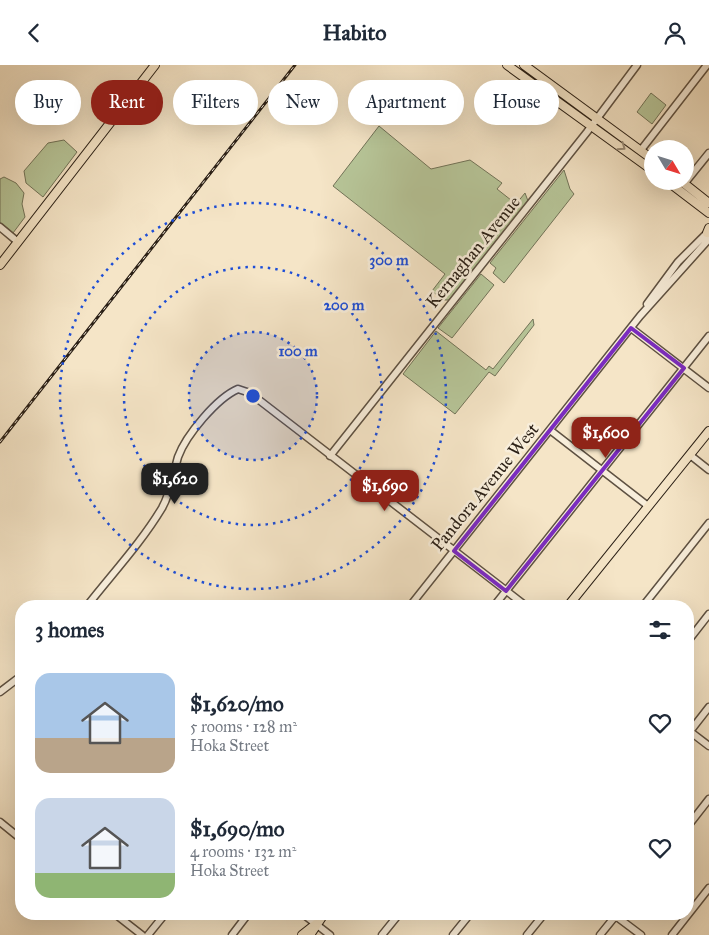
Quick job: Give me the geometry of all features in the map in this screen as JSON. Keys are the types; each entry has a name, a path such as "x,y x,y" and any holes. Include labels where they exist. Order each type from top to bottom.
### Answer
{"main road":[{"path":"145,80 155,65"},
{"path":"145,80 160,65"},
{"path":"507,65 644,164"},
{"path":"524,65 644,152"},
{"path":"0,265 110,125"},
{"path":"679,190 708,211"},
{"path":"689,190 708,211"},
{"path":"573,600 709,431"},
{"path":"310,935 319,920"},
{"path":"302,935 316,924"}],"street":[{"name":"Kernaghan Avenue","path":"330,456 592,125 637,65"},
{"path":"641,150 707,65"},
{"path":"694,170 709,153"},
{"path":"0,227 18,242"},
{"name":"Pandora Avenue West","path":"415,600 631,328 669,273 708,233"},
{"path":"631,328 709,388"},
{"path":"499,600 709,336"},
{"path":"92,600 144,535 162,508 169,495 179,456 184,445 219,400 228,393 238,389 250,393 518,600"},
{"path":"550,431 648,506"},
{"path":"690,455 709,470"},
{"path":"648,600 709,523"},
{"path":"694,633 709,614"},
{"path":"0,692 15,681"},
{"path":"694,725 709,707"},
{"path":"694,736 709,746"},
{"path":"694,818 709,799"},
{"path":"0,822 15,834"},
{"path":"694,907 709,888"},
{"path":"123,920 142,935"},
{"path":"148,935 160,920"},
{"path":"232,935 243,920"},
{"path":"311,920 330,935"},
{"path":"382,935 394,920"},
{"path":"454,935 465,920"},
{"path":"527,935 539,920"},
{"path":"600,935 611,920"},
{"path":"622,920 641,935"},
{"path":"672,935 684,920"}],"highlighted area":[{"path":"631,328 684,368 506,591 454,551"}],"green space":[{"path":"651,93 666,105 652,124 637,112"},
{"path":"379,126 431,169 470,160 502,183 497,189 516,204 525,193 528,201 449,300 443,300 432,291 445,274 333,186"},
{"path":"64,140 77,152 43,197 26,183 24,171 48,143"},
{"path":"564,170 570,189 574,194 504,283 493,273 496,268 490,263"},
{"path":"4,177 16,183 24,193 22,204 25,217 13,233 0,222 0,179"},
{"path":"481,274 494,285 452,338 438,328"},
{"path":"533,319 534,325 495,376 489,372 455,414 403,374 436,331 486,370 489,366 493,369"}],"railway":[{"path":"0,442 295,65"}]}
